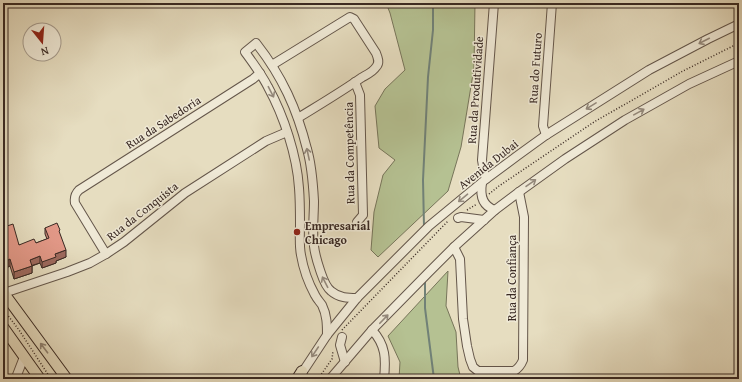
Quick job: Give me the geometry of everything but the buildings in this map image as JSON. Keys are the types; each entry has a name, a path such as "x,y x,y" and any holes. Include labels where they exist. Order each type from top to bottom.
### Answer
{"main road":[{"path":"3,293 67,379"},
{"path":"4,331 40,379"}],"street":[{"name":"Rua da Produtividade","path":"494,3 482,160 484,181 481,192 484,202 490,209 495,210"},
{"name":"Rua do Futuro","path":"546,135 543,126 552,3"},
{"path":"272,65 350,18 354,19 378,57 377,67 298,118"},
{"name":"Avenida Dubai","path":"299,376 327,335 357,298 429,226 484,181 546,135 649,70 739,24"},
{"path":"327,335 325,314 314,295 301,255 299,187 296,165 287,132 283,119 268,87 245,52 256,43 272,65 290,98 308,150 313,180 314,245 320,270 327,286 331,291 339,296 357,298"},
{"path":"330,379 372,330 454,247 495,210 565,159 625,120 689,84 739,61"},
{"name":"Rua da Sabedoria","path":"106,254 75,203 75,195 79,190 253,79 260,73"},
{"name":"Rua da Competência","path":"355,82 360,95 362,215 357,222"},
{"name":"Rua da Conquista","path":"3,293 67,272 90,263 106,254 124,242 185,193 266,141 287,132"},
{"name":"Rua da Confiança","path":"454,247 460,259 463,320 466,346 473,367 478,371 514,371 518,369 523,360 524,217 519,192"},
{"path":"458,218 461,217 484,220"},
{"path":"372,330 382,343 385,353 386,364 384,379"},
{"path":"342,337 340,345 345,362"},
{"path":"18,379 17,375 24,357"}],"path":[{"path":"3,309 19,330 51,379"}],"green space":[{"path":"386,3 475,3 474,68 461,147 448,191 378,257 371,250 374,212 383,175 395,160 379,148 375,106 385,89 405,70"},
{"path":"448,271 446,306 456,332 458,367 461,379 399,379 400,362 388,336"}],"waterway":[{"path":"424,227 423,180 428,77 433,30 433,3"},
{"path":"425,282 425,308 434,379"}],"place":[{"name":"Empresarial Chicago","path":"297,232"}]}
